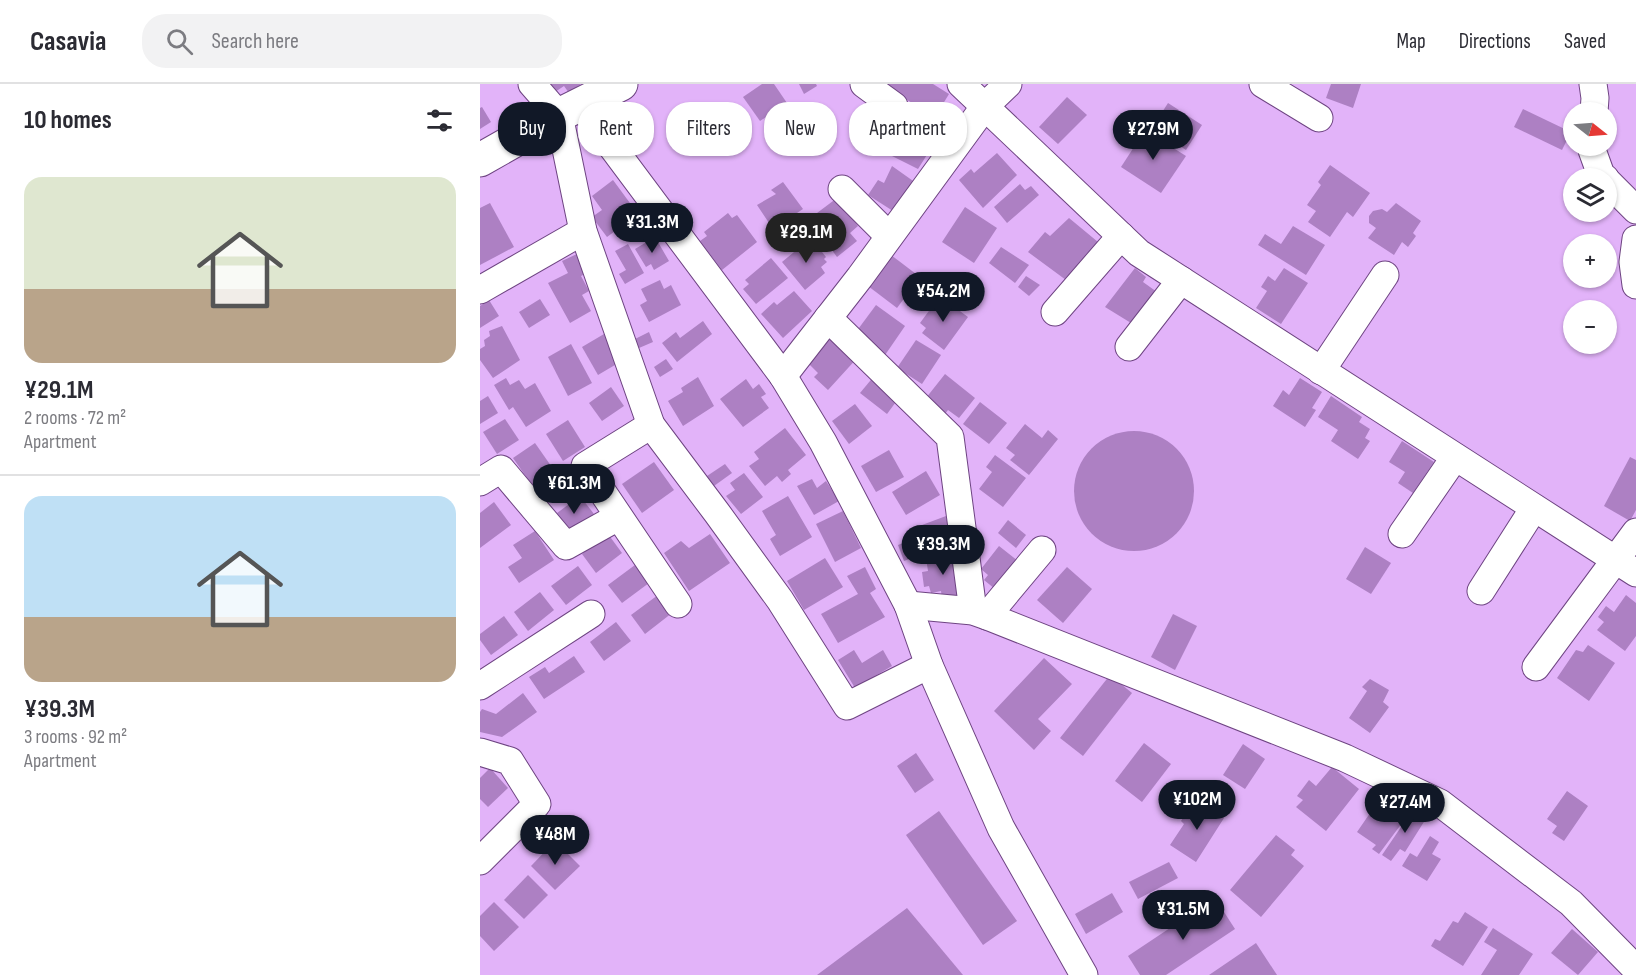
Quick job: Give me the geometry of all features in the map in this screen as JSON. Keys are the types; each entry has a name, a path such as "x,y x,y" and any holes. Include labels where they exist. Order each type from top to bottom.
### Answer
{"street":[{"path":"532,84 569,110 783,376 829,453 908,605 928,665 1000,828 1084,975"},
{"path":"480,160 621,84"},
{"path":"864,84 889,102"},
{"path":"961,84 1138,253 1626,567"},
{"path":"783,376 985,106 1008,84"},
{"path":"1263,84 1319,118"},
{"path":"1593,84 1595,102"},
{"path":"569,110 583,231 651,425 780,600 847,706 928,665"},
{"path":"842,189 889,236"},
{"path":"1617,190 1636,210"},
{"path":"480,290 583,231"},
{"path":"1055,312 1121,236"},
{"path":"1636,239 1633,262 1636,285"},
{"path":"1321,370 1385,275"},
{"path":"1129,347 1181,280"},
{"path":"828,318 950,437 980,614"},
{"path":"651,425 585,466 678,604"},
{"path":"1401,534 1455,457"},
{"path":"480,482 501,469 566,546 618,516"},
{"path":"1481,591 1534,508"},
{"path":"1536,667 1626,567 1636,532"},
{"path":"980,614 1042,550"},
{"path":"908,605 980,614 1345,758 1440,804 1571,903 1636,969"},
{"path":"480,686 591,614"},
{"path":"480,752 510,761 537,804 480,861"}],"building":[{"path":"549,84 581,84 569,93 564,86 555,92"},
{"path":"762,84 774,84 786,102 764,102 764,118 760,121 752,110 752,102 747,102 743,97"},
{"path":"799,84 816,84 817,86 804,94"},
{"path":"888,84 933,84 949,94 944,102 910,102 886,87"},
{"path":"1331,84 1361,84 1353,108 1326,98"},
{"path":"1067,97 1087,115 1058,144 1039,127"},
{"path":"1168,103 1202,125 1186,150 1152,128"},
{"path":"482,107 491,122 480,129 480,108"},
{"path":"1523,109 1563,128 1563,148 1562,150 1514,127"},
{"path":"1145,130 1186,156 1161,193 1121,167"},
{"path":"997,153 1017,175 983,208 959,180 971,169 974,173"},
{"path":"892,156 926,156 918,169"},
{"path":"1330,165 1370,193 1353,217 1347,212 1330,237 1308,222 1316,211 1307,205 1321,185 1318,182"},
{"path":"892,166 916,183 893,211 868,195 878,180 884,183"},
{"path":"613,180 638,214 607,237 592,217 602,210 592,196"},
{"path":"783,182 803,209 773,229 757,205 776,194 771,190"},
{"path":"1020,184 1025,190 1031,186 1039,195 1007,223 994,207"},
{"path":"837,198 858,226 850,233 857,241 837,257 809,219"},
{"path":"490,203 514,247 480,265 480,208"},
{"path":"1396,203 1421,221 1413,233 1416,236 1408,247 1402,242 1394,255 1368,238 1376,228 1369,223 1369,216 1373,211 1382,209 1387,212"},
{"path":"965,207 997,228 974,263 942,242"},
{"path":"728,213 732,218 737,215 757,242 722,270 700,241 707,236 704,232"},
{"path":"1069,218 1098,242 1066,280 1028,252 1045,232 1050,236"},
{"path":"1293,226 1325,245 1306,275 1258,245 1265,234 1281,244"},
{"path":"655,237 669,261 654,270 651,264 646,267 635,249"},
{"path":"811,238 826,257 824,259 827,262 821,267 825,273 805,290 782,262"},
{"path":"628,244 644,273 625,284 619,274 626,270 615,251"},
{"path":"1001,247 1029,265 1015,283 989,263"},
{"path":"579,253 589,272 581,276 589,291 582,295 591,311 570,323 548,283 568,273 562,261"},
{"path":"891,255 920,277 897,308 868,286"},
{"path":"771,258 788,278 756,304 743,289 749,284 745,280"},
{"path":"1135,268 1146,277 1143,282 1157,292 1131,323 1105,307"},
{"path":"1284,268 1308,283 1281,324 1256,308 1267,291 1261,287 1268,276 1275,281"},
{"path":"1026,276 1040,285 1029,296 1018,287"},
{"path":"660,280 664,289 671,285 681,305 649,322 640,305 647,301 641,289"},
{"path":"794,291 812,311 783,338 761,314 774,302 777,305"},
{"path":"540,299 550,315 529,328 519,312"},
{"path":"489,300 499,316 480,328 480,306"},
{"path":"937,300 942,304 945,300 968,317 944,350 922,333 926,328 920,323"},
{"path":"876,305 905,326 883,358 853,336"},
{"path":"703,321 712,334 677,362 662,343 676,332 680,338"},
{"path":"502,326 520,360 493,378 480,360 480,349 485,346 484,340 490,336 489,331"},
{"path":"831,331 859,356 828,390 814,377 818,373 809,364 818,354 814,351"},
{"path":"649,332 653,342 639,348 635,339"},
{"path":"604,334 620,362 598,375 582,347"},
{"path":"916,340 941,355 922,384 897,368"},
{"path":"571,344 592,383 568,396 548,357"},
{"path":"666,359 673,369 660,377 654,367"},
{"path":"945,374 975,398 959,418 948,410 945,414 926,398"},
{"path":"875,375 901,395 887,414 860,393"},
{"path":"698,377 714,406 683,426 668,401 683,392 681,388"},
{"path":"506,378 510,385 519,380 525,389 535,383 551,411 526,427 513,407 509,410 494,385"},
{"path":"1300,378 1322,392 1312,408 1316,410 1305,427 1273,406 1283,390 1289,395"},
{"path":"746,379 753,389 759,384 766,394 761,397 769,408 743,427 720,399"},
{"path":"611,387 624,406 602,421 589,403"},
{"path":"488,396 498,413 480,424 480,401"},
{"path":"1331,396 1362,417 1359,422 1370,429 1365,438 1370,441 1358,459 1331,441 1338,430 1318,417"},
{"path":"980,402 1007,423 989,444 963,424"},
{"path":"855,404 872,426 849,444 832,421"},
{"path":"505,419 519,440 497,454 483,432"},
{"path":"568,420 585,447 563,461 546,434"},
{"path":"1025,424 1042,438 1048,430 1058,439 1029,475 1010,460 1015,455 1006,448"},
{"path":"785,428 806,455 788,470 791,474 782,482 777,476 765,486 749,466 759,459 754,452"},
{"path":"1134,431 1157,436 1176,449 1189,468 1194,491 1189,514 1176,533 1157,546 1134,551 1111,546 1092,533 1079,514 1074,491 1079,468 1092,449 1111,436"},
{"path":"1402,441 1434,462 1413,493 1398,483 1405,472 1389,462"},
{"path":"535,443 556,473 534,488 513,458"},
{"path":"889,450 904,477 876,492 861,466"},
{"path":"995,455 1026,478 1003,507 979,489 992,472 986,467"},
{"path":"1630,457 1636,460 1636,510 1630,521 1604,506"},
{"path":"654,462 674,490 642,513 622,484"},
{"path":"725,464 732,473 714,486 707,476"},
{"path":"926,471 940,495 906,515 892,492"},
{"path":"744,473 763,497 741,514 726,496 735,490 730,483"},
{"path":"812,479 817,488 826,481 839,501 814,515 797,486"},
{"path":"580,496 594,514 567,534 553,516"},
{"path":"788,496 812,537 780,556 770,539 776,535 762,511"},
{"path":"494,502 511,525 480,548 480,513"},
{"path":"843,511 861,548 835,562 816,524"},
{"path":"946,516 955,542 904,561 898,545 910,540 906,531"},
{"path":"1008,520 1026,535 1016,548 998,533"},
{"path":"535,531 554,560 519,583 508,567 522,558 513,545"},
{"path":"608,534 622,553 596,573 582,554"},
{"path":"710,534 730,563 689,591 664,553 681,541 689,548"},
{"path":"999,546 1018,561 995,589 984,580 988,575 981,569"},
{"path":"1365,547 1391,563 1371,594 1346,579"},
{"path":"954,553 962,594 942,598 941,591 931,593 929,586 924,587 922,572 928,571 926,558"},
{"path":"825,558 843,587 804,610 787,581"},
{"path":"635,565 649,583 622,603 608,585"},
{"path":"578,566 592,585 566,605 551,586"},
{"path":"865,567 876,589 870,593 885,617 838,643 821,614 858,594 847,576"},
{"path":"1067,567 1092,589 1063,623 1037,600"},
{"path":"540,592 554,610 528,631 514,612"},
{"path":"658,595 672,613 645,634 631,615"},
{"path":"1626,595 1636,603 1636,636 1625,651 1597,630 1604,622 1598,617 1606,606 1614,612"},
{"path":"1173,614 1197,626 1175,670 1151,657"},
{"path":"504,616 518,635 491,655 480,640 480,634"},
{"path":"616,622 631,641 604,661 590,642"},
{"path":"1588,645 1615,663 1589,701 1557,678 1576,650 1583,652"},
{"path":"854,650 862,663 883,650 892,666 855,688 838,660"},
{"path":"574,656 585,672 544,699 529,677 545,667 549,673"},
{"path":"1044,658 1072,684 1038,719 1051,731 1034,750 994,711"},
{"path":"1110,675 1132,693 1083,756 1060,738"},
{"path":"1370,679 1389,690 1383,702 1389,707 1370,733 1349,718 1367,691 1362,687"},
{"path":"523,693 537,712 502,737 480,732 482,709 496,714"},
{"path":"1144,743 1171,764 1142,802 1115,781"},
{"path":"1243,744 1265,759 1245,789 1223,775"},
{"path":"916,753 934,780 915,793 897,766"},
{"path":"1332,767 1359,789 1326,831 1296,807 1303,800 1297,796 1309,780 1316,786"},
{"path":"490,768 508,788 488,807 480,799 480,778"},
{"path":"1567,791 1588,806 1564,841 1552,833 1557,826 1547,819"},
{"path":"1195,800 1224,818 1196,862 1170,845 1184,824 1181,821"},
{"path":"1388,800 1408,815 1379,854 1372,849 1376,845 1357,832 1377,803 1382,807"},
{"path":"1414,808 1427,817 1405,852 1400,849 1391,861 1382,855"},
{"path":"939,811 1017,921 983,945 906,835"},
{"path":"1276,835 1295,850 1291,855 1304,866 1261,917 1230,890"},
{"path":"1430,836 1439,842 1432,854 1441,859 1427,881 1402,866 1410,853 1417,857"},
{"path":"555,841 580,866 555,890 531,866"},
{"path":"1169,862 1178,878 1138,899 1129,882"},
{"path":"528,875 548,895 524,919 504,900"},
{"path":"1112,893 1123,912 1086,934 1075,914"},
{"path":"1215,898 1235,929 1166,975 1140,975 1128,956"},
{"path":"494,902 519,927 494,951 480,936 480,916"},
{"path":"907,908 963,975 817,975"},
{"path":"1465,912 1488,927 1463,966 1431,946 1435,939 1440,941 1453,921 1458,923"},
{"path":"1493,928 1533,954 1519,975 1481,975 1497,950 1484,942"},
{"path":"1572,929 1598,952 1578,975 1551,953"},
{"path":"1256,943 1277,975 1209,975"}]}
